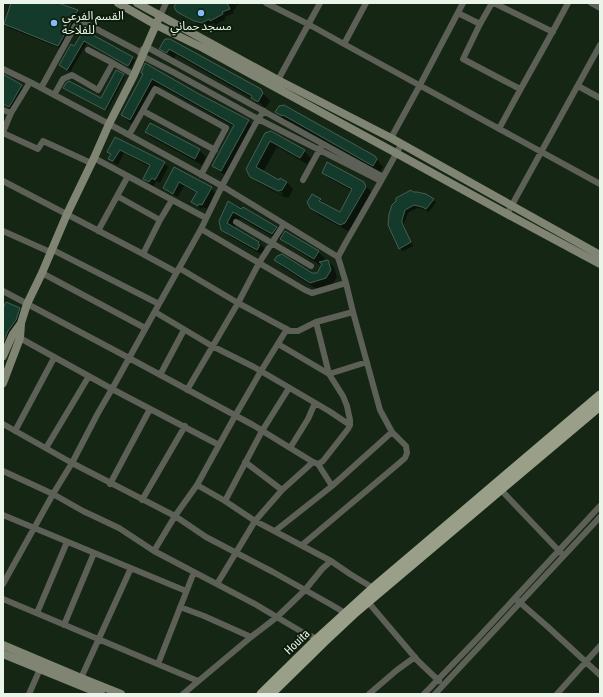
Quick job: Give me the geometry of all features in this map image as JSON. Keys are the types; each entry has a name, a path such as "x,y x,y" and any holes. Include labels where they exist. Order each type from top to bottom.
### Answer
{"main road":[{"path":"351,611 373,588 600,395"},
{"path":"351,611 368,602 600,406"},
{"name":"Houita","path":"261,694 317,639 351,611"},
{"name":"Houita","path":"271,694 324,642 351,611"}],"street":[{"path":"118,3 156,25 203,48 600,264"},
{"path":"137,3 278,80 391,138 600,255"},
{"path":"3,383 27,304 108,124 134,75 140,54 147,47 166,3"},
{"path":"266,3 308,24 600,184"},
{"path":"278,80 320,3"},
{"path":"344,44 366,3"},
{"path":"391,138 463,3"},
{"path":"520,89 463,58 480,24 493,3 553,32"},
{"path":"499,129 568,3"},
{"path":"591,3 600,8"},
{"path":"458,13 480,24"},
{"path":"40,88 75,26 79,22 85,22 258,119 321,147 382,179"},
{"path":"507,214 600,45"},
{"path":"147,47 264,111 321,147"},
{"path":"88,50 134,75"},
{"path":"54,95 63,79 72,75 98,90 113,64"},
{"path":"3,69 30,82 222,186 338,257 380,410 392,432 406,446 407,453 405,458 302,545"},
{"path":"30,82 11,113 3,133 38,149 43,141 128,176 206,218"},
{"path":"578,86 600,98"},
{"path":"129,135 155,89 226,128 201,175"},
{"path":"3,110 11,113"},
{"path":"143,111 215,150"},
{"path":"3,584 72,463 98,413 201,229 258,119 264,111"},
{"path":"338,257 401,144"},
{"path":"303,180 321,147"},
{"path":"98,231 128,176"},
{"path":"3,181 238,302 287,330 298,330 316,322 353,312"},
{"path":"117,196 160,220"},
{"path":"143,254 172,200"},
{"path":"236,222 311,266"},
{"path":"187,390 259,263 284,224"},
{"path":"201,229 305,290 312,292 346,283"},
{"path":"3,231 51,251 159,304"},
{"path":"42,273 145,328"},
{"path":"3,291 129,358 290,448 315,463 332,486"},
{"path":"155,312 212,346 261,371 350,425"},
{"path":"217,584 255,521 282,490 315,463 323,461 350,425 347,406 343,396 329,374 316,322"},
{"path":"160,375 184,330"},
{"path":"154,551 174,516 196,485 234,416 287,330"},
{"path":"3,356 17,336"},
{"path":"17,336 48,353 54,358 219,445"},
{"path":"278,344 329,374 367,362"},
{"path":"15,430 54,358"},
{"path":"46,448 89,376"},
{"path":"225,501 245,462 289,388"},
{"path":"290,448 308,419 315,403"},
{"path":"110,484 150,409"},
{"path":"3,424 110,484 174,516 206,537 330,604 351,611"},
{"path":"142,500 185,426"},
{"path":"275,531 332,486 392,432"},
{"path":"245,462 282,490"},
{"path":"3,471 53,494 83,511 119,528 154,551 255,604 277,618 317,639"},
{"path":"196,485 225,501 255,521 331,561 373,588"},
{"path":"501,490 564,556"},
{"path":"424,694 600,506"},
{"path":"3,515 186,591"},
{"path":"435,694 600,516"},
{"path":"37,613 67,542"},
{"path":"64,625 94,553"},
{"path":"183,694 251,637 277,618 331,561"},
{"path":"81,678 131,568"},
{"path":"158,664 194,572"},
{"path":"514,598 600,675"},
{"path":"3,599 198,681"},
{"path":"368,602 415,657 443,685"},
{"path":"180,606 251,637"},
{"path":"3,645 121,694"},
{"path":"557,694 600,646"},
{"path":"3,654 101,694"},
{"path":"369,694 415,657"},
{"path":"29,694 40,669"}],"building":[{"path":"11,3 58,3 78,10 58,46 4,24"},
{"name":"مسجد حماني","path":"176,3 227,3 230,9 222,12 223,14 210,21 209,19 202,23 194,21 177,12 174,7"},
{"path":"84,30 133,57 128,66 84,41 67,70 59,65 71,44 74,46"},
{"path":"165,39 170,39 261,89 263,93 258,102 251,98 252,96 169,49 167,53 159,49"},
{"path":"145,63 199,94 249,120 221,171 212,166 234,125 152,79 130,120 121,115 143,74 141,73"},
{"path":"116,70 124,74 105,110 63,88 69,81 101,98"},
{"path":"3,74 22,85 9,107 3,104"},
{"path":"284,105 375,156 377,159 373,166 283,115 282,116 275,112 279,106"},
{"path":"150,123 200,149 195,159 145,132"},
{"path":"271,131 305,150 300,158 270,141 256,167 279,180 280,178 287,182 282,190 278,191 250,177 246,169 265,133"},
{"path":"115,137 165,162 155,180 152,178 149,182 143,179 150,165 120,150 113,161 108,159 111,154 107,152"},
{"path":"327,162 364,182 366,187 345,223 340,225 310,208 307,202 312,194 321,199 319,201 340,212 352,189 322,173"},
{"path":"174,167 212,187 202,205 199,204 198,206 191,202 197,192 179,182 173,194 163,188"},
{"path":"411,190 413,192 426,194 434,199 426,209 414,205 405,210 402,223 411,242 399,249 388,225 389,214 392,205 396,201 396,198"},
{"path":"228,201 241,209 243,207 277,227 272,234 233,212 227,223 259,242 258,244 260,245 257,250 221,230 219,221"},
{"path":"285,231 319,251 314,259 280,239"},
{"path":"282,254 312,273 317,273 322,264 319,262 328,260 331,270 326,278 310,283 274,260 277,256"},
{"path":"6,302 20,308 16,320 8,331 3,343 3,308"}],"place":[{"name":"مسجد حماني","path":"201,13"},
{"name":"القسم الفرعي للفلاحة","path":"54,23"}]}
